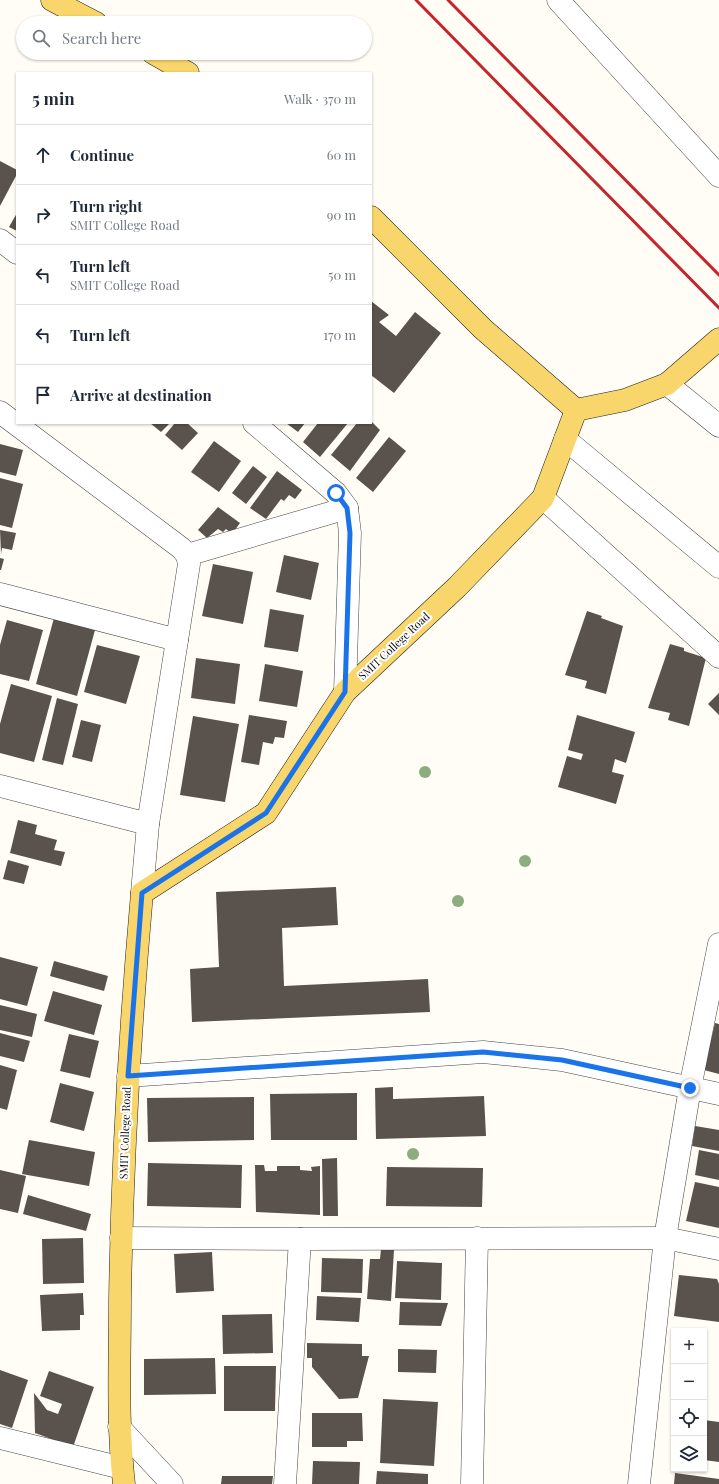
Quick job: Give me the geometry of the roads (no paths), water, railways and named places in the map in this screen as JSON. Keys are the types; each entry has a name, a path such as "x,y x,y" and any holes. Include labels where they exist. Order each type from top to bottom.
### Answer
{"main road":[{"path":"52,0 83,16"},
{"path":"165,60 186,72"},
{"path":"372,218 483,329 576,410 625,400 667,384 719,339"},
{"name":"SMIT College Road","path":"123,1476 119,1426 121,1238 128,1076 142,893 266,813 345,692 457,587 543,498 576,410"}],"street":[{"path":"558,0 719,176"},
{"path":"0,240 16,251"},
{"path":"667,384 719,426"},
{"path":"0,412 181,548 187,555 189,564 148,824 142,893"},
{"path":"255,424 336,493 347,508 350,533 345,692"},
{"path":"565,438 719,566"},
{"path":"543,498 719,657"},
{"path":"187,555 347,508"},
{"path":"0,594 177,640"},
{"path":"0,786 148,824"},
{"path":"639,1484 665,1238 690,1088 719,944"},
{"path":"128,1076 483,1052 562,1060 719,1094"},
{"path":"121,1238 665,1238 719,1249"},
{"path":"472,1484 477,1238"},
{"path":"285,1484 300,1239"},
{"path":"119,1426 172,1484"},
{"path":"0,1438 123,1476"}],"railway":[{"path":"416,0 719,308"},
{"path":"448,0 719,275"}]}
